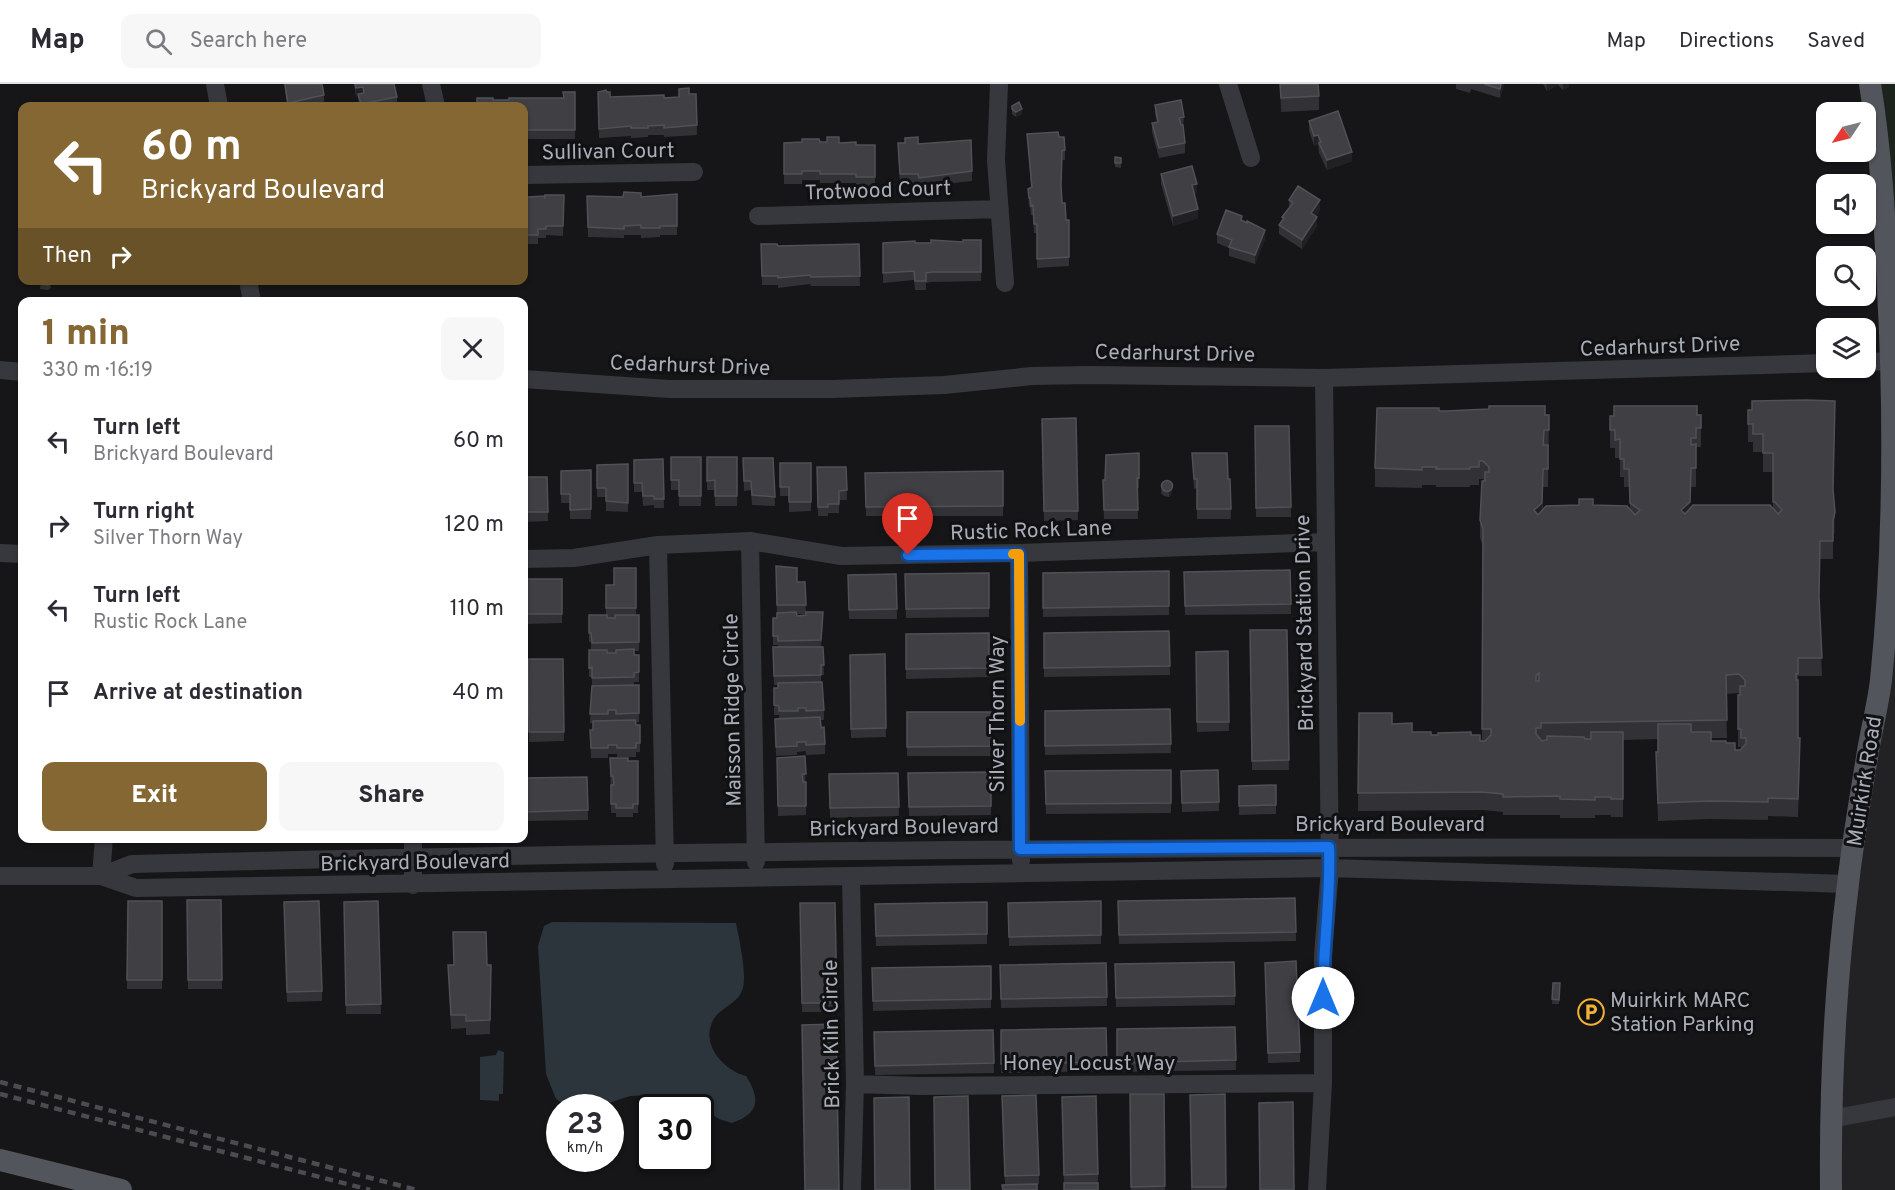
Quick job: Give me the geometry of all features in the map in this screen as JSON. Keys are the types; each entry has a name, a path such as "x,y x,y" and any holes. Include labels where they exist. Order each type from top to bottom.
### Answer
{"main road":[{"name":"Muirkirk Road","path":"1831,1190 1830,1119 1834,1024 1848,884 1880,685 1887,617 1893,361 1885,226 1870,84"},
{"path":"0,1160 121,1190"}],"street":[{"path":"215,84 218,102"},
{"path":"431,84 435,102"},
{"path":"999,84 996,160 1005,282"},
{"path":"1228,84 1251,158"},
{"name":"Sullivan Court","path":"528,175 694,172"},
{"name":"Trotwood Court","path":"758,216 1000,209"},
{"path":"1876,362 1893,361"},
{"name":"Cedarhurst Drive","path":"528,379 669,389 833,389 944,385 1066,375 1324,378 1816,363"},
{"path":"0,370 18,372"},
{"name":"Brickyard Station Drive","path":"1324,378 1330,868"},
{"name":"Rustic Rock Lane","path":"528,559 574,558 658,545 750,542 841,556 1019,554 1325,542"},
{"name":"Maisson Ridge Circle","path":"750,542 757,851 754,878"},
{"path":"658,545 665,880"},
{"path":"0,553 18,554"},
{"name":"Silver Thorn Way","path":"1019,554 1020,849 1023,874"},
{"path":"101,876 104,843"},
{"path":"413,843 413,885"},
{"name":"Brickyard Boulevard","path":"101,876 132,864 757,851 1329,847 1853,848"},
{"path":"1317,1190 1323,1083 1323,955 1330,868"},
{"name":"Brickyard Boulevard","path":"0,876 101,876 136,888 1330,868 1848,884"},
{"name":"Brick Kiln Circle","path":"851,877 855,1084 852,1190"},
{"name":"Honey Locust Way","path":"855,1084 933,1086 1323,1083"},
{"path":"1830,1119 1895,1107"}],"shaded area":[{"path":"1869,84 1895,84 1895,361 1876,159 1876,102 1871,102"},
{"path":"1895,361 1895,1190 1834,1190 1830,1119 1887,617"},
{"path":"552,922 736,923 744,984 737,999 715,1017 709,1036 711,1045 722,1061 737,1073 746,1076 751,1084 755,1105 748,1115 732,1123 719,1119 714,1116 714,1094 636,1094 624,1098 624,1094 554,1094 546,1074 538,946 544,926"},
{"path":"498,1050 504,1052 503,1094 499,1094 499,1101 480,1100 480,1057 496,1055"}],"building":[{"path":"285,84 322,84 324,95 288,102"},
{"path":"355,84 394,84 397,97 360,102 358,94 364,93 363,87 356,88"},
{"path":"1280,84 1318,84 1319,96 1281,98"},
{"path":"1484,84 1501,84 1500,89"},
{"path":"689,88 689,94 696,94 697,125 599,129 598,92 606,90 610,92 610,97 664,95 664,98 679,97 679,89"},
{"path":"563,92 575,92 575,130 528,130 528,102 477,102 477,98 509,100 509,98 564,98"},
{"path":"1181,100 1184,117 1179,118 1183,125 1185,143 1159,148 1152,123 1158,122 1155,105"},
{"path":"1019,102 1022,109 1016,112 1012,106"},
{"path":"1338,111 1352,152 1327,160 1318,135 1314,136 1309,121"},
{"path":"1058,132 1059,137 1064,137 1065,150 1062,151 1061,185 1062,203 1065,203 1066,220 1069,220 1069,257 1037,259 1037,224 1034,224 1033,205 1031,206 1028,189 1032,187 1027,134"},
{"path":"827,137 839,137 839,143 856,142 856,145 875,145 875,177 856,177 856,174 820,174 820,171 784,174 784,143 802,142 802,139 819,139 820,142 827,142"},
{"path":"918,137 918,144 971,140 972,171 919,178 918,174 900,174 898,143 905,143 905,138"},
{"path":"1115,157 1121,158 1121,163 1115,163"},
{"path":"1192,166 1197,184 1192,185 1198,209 1173,216 1161,174"},
{"path":"1298,186 1320,200 1311,213 1317,217 1302,240 1279,225 1293,203 1289,200"},
{"path":"624,192 641,193 641,197 677,194 677,226 641,228 641,225 624,226 624,229 588,227 587,196 623,197"},
{"path":"545,195 564,195 563,226 546,226 546,229 538,229 538,235 528,235 528,197 544,196 545,199"},
{"path":"1226,210 1242,216 1241,220 1265,230 1255,255 1229,247 1232,240 1217,234"},
{"path":"931,240 963,242 963,240 981,240 981,272 932,272 926,273 926,281 915,281 914,271 883,273 883,243 915,241 915,243 931,243"},
{"path":"761,244 777,244 778,246 859,244 860,276 811,277 810,275 778,278 778,276 762,276"},
{"path":"1752,401 1835,401 1833,541 1820,541 1819,596 1822,658 1798,658 1798,674 1796,674 1796,680 1798,680 1798,738 1800,738 1798,799 1768,798 1768,802 1658,803 1656,752 1658,752 1658,724 1691,724 1691,732 1711,732 1711,741 1735,743 1735,750 1740,750 1746,744 1746,738 1741,738 1741,729 1738,729 1738,695 1740,695 1740,686 1745,686 1745,680 1739,674 1726,675 1727,720 1541,723 1541,728 1536,728 1536,734 1542,741 1547,740 1547,736 1591,739 1591,732 1623,732 1623,799 1595,797 1595,800 1560,799 1560,796 1503,797 1503,794 1483,792 1358,793 1359,713 1392,713 1392,724 1412,723 1412,732 1431,732 1431,735 1438,735 1438,733 1471,732 1471,735 1480,735 1480,741 1485,741 1491,735 1491,729 1482,729 1483,529 1480,520 1482,481 1485,481 1485,472 1489,472 1489,467 1483,461 1479,461 1479,467 1470,467 1470,469 1375,468 1377,408 1439,408 1439,411 1446,411 1489,409 1489,406 1545,406 1545,415 1549,415 1549,430 1544,430 1543,445 1548,445 1548,469 1543,469 1542,503 1534,510 1538,515 1546,506 1579,505 1579,499 1593,499 1593,505 1627,506 1635,515 1640,510 1630,503 1629,469 1624,469 1624,459 1620,459 1620,439 1615,440 1615,430 1610,430 1610,416 1614,416 1614,406 1697,406 1697,415 1701,415 1701,428 1696,428 1696,438 1691,438 1691,445 1696,444 1696,468 1691,468 1690,502 1681,510 1685,514 1693,505 1770,505 1778,514 1782,510 1773,502 1773,453 1763,453 1763,434 1753,434 1753,424 1748,424 1748,410 1752,410"},
{"path":"1076,418 1078,511 1044,511 1042,419"},
{"path":"1255,426 1289,426 1291,507 1256,508"},
{"path":"1139,453 1138,510 1104,510 1103,480 1105,480 1106,455"},
{"path":"1192,453 1227,453 1231,509 1197,509 1197,479 1194,479"},
{"path":"671,457 701,457 701,496 679,496 679,480 671,480"},
{"path":"707,457 737,457 737,496 715,496 715,480 707,481"},
{"path":"743,458 773,458 775,497 752,495 751,481 744,481"},
{"path":"663,459 664,499 643,496 642,483 634,483 634,460"},
{"path":"780,463 811,463 811,502 789,502 789,487 780,487"},
{"path":"628,464 628,503 606,501 606,488 597,488 597,465"},
{"path":"817,467 846,467 847,490 839,491 839,504 818,507"},
{"path":"591,470 591,509 570,510 570,494 561,494 561,471"},
{"path":"1003,471 1003,506 866,507 865,473"},
{"path":"528,477 547,477 548,512 528,512"},
{"path":"1167,480 1173,486 1167,492 1161,486"},
{"path":"776,566 797,568 797,582 805,582 806,605 777,605"},
{"path":"614,568 636,568 636,608 606,608 606,585 614,585"},
{"path":"1290,570 1291,604 1185,606 1184,572"},
{"path":"1169,571 1169,606 1043,608 1043,573"},
{"path":"989,573 989,608 906,609 905,574"},
{"path":"896,574 897,609 849,610 848,575"},
{"path":"528,579 562,579 562,614 528,614"},
{"path":"796,612 797,616 806,615 806,612 823,612 821,640 778,641 778,636 773,636 773,618 777,618 777,613"},
{"path":"589,615 607,615 607,618 615,618 615,615 639,615 639,642 592,643 591,633 589,633"},
{"path":"1250,630 1287,630 1289,760 1252,761"},
{"path":"1169,631 1170,666 1044,668 1044,633"},
{"path":"989,633 989,668 906,669 906,634"},
{"path":"773,647 823,647 824,665 821,665 821,675 774,676"},
{"path":"634,649 634,655 639,655 639,672 634,673 634,677 592,678 592,667 589,668 589,650 607,650 607,653 616,653 616,650"},
{"path":"1228,651 1229,722 1197,722 1196,652"},
{"path":"885,654 886,728 851,729 850,655"},
{"path":"528,659 563,659 564,732 529,732"},
{"path":"822,682 824,710 806,711 806,708 798,708 798,711 779,711 779,706 774,705 774,688 778,688 778,683"},
{"path":"639,685 639,713 616,714 616,710 608,710 608,714 590,714 592,686"},
{"path":"1170,709 1171,744 1045,746 1045,711"},
{"path":"907,712 991,712 991,746 907,747"},
{"path":"820,717 821,728 824,727 825,744 806,745 806,742 797,742 797,746 776,747 775,719"},
{"path":"635,720 636,725 640,725 640,743 636,743 636,748 617,748 617,745 608,745 608,748 591,748 590,730 593,730 593,721"},
{"path":"805,756 806,774 802,774 803,782 806,782 806,806 778,806 777,758"},
{"path":"610,758 628,758 628,761 638,761 638,804 633,804 633,808 616,808 616,804 611,804 611,785 614,785"},
{"path":"1171,770 1171,803 1046,804 1045,771"},
{"path":"1218,770 1219,802 1182,803 1181,771"},
{"path":"991,772 991,806 909,807 908,773"},
{"path":"898,773 899,807 830,808 829,774"},
{"path":"587,777 588,810 528,812 528,778"},
{"path":"1276,785 1276,805 1239,806 1239,786"},
{"path":"1295,898 1296,932 1119,935 1118,901"},
{"path":"187,900 221,900 222,980 188,980"},
{"path":"128,901 162,901 162,980 127,980"},
{"path":"319,901 322,991 287,992 284,902"},
{"path":"378,901 381,1004 346,1005 344,902"},
{"path":"1101,901 1101,935 1009,937 1008,903"},
{"path":"987,902 987,934 876,936 875,904"},
{"path":"800,903 835,903 837,1003 802,1003"},
{"path":"453,932 486,932 487,965 491,965 490,1020 466,1021 466,1015 451,1015 448,965 454,965"},
{"path":"1296,961 1300,1052 1268,1053 1265,963"},
{"path":"1234,962 1235,996 1116,998 1115,964"},
{"path":"1106,963 1107,997 1001,999 1000,965"},
{"path":"991,966 991,999 873,1001 872,968"},
{"path":"1553,983 1560,983 1559,1000 1552,999"},
{"path":"1340,990 1351,990 1350,1007 1340,1007"},
{"path":"836,1024 839,1190 805,1190 802,1025"},
{"path":"1235,1027 1236,1060 1117,1063 1117,1029"},
{"path":"1106,1028 1107,1062 1001,1064 1001,1030"},
{"path":"993,1030 994,1063 875,1066 874,1032"},
{"path":"1130,1094 1164,1094 1165,1186 1131,1187"},
{"path":"1225,1094 1226,1187 1192,1187 1190,1095"},
{"path":"1036,1095 1039,1175 1005,1176 1002,1096"},
{"path":"968,1096 970,1190 935,1190 934,1097"},
{"path":"1096,1096 1098,1174 1064,1175 1062,1097"},
{"path":"909,1097 910,1190 875,1190 874,1098"},
{"path":"1293,1102 1294,1190 1260,1190 1259,1103"},
{"path":"1064,1183 1098,1183 1098,1190 1064,1190"},
{"path":"1037,1184 1037,1190 1003,1190 1002,1185"}],"railway":[{"path":"0,1082 417,1190"},
{"path":"0,1094 370,1190"}],"slow traffic":[{"path":"1013,554 1019,554 1020,721"}],"place":[{"name":"Muirkirk MARC Station Parking","path":"1591,1012"}],"route":[{"path":"908,555 1019,554 1020,849 1329,847 1330,868 1323,955 1323,998"}]}
